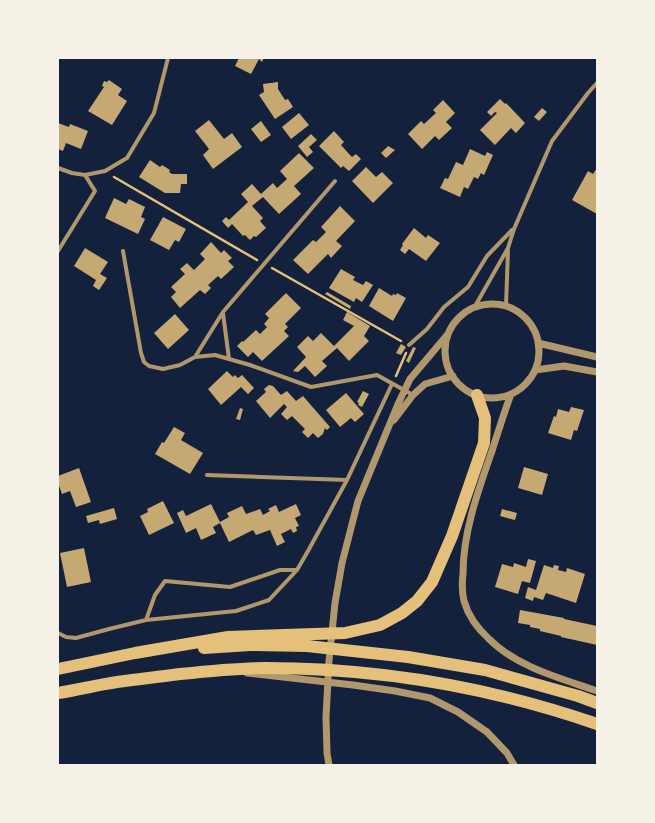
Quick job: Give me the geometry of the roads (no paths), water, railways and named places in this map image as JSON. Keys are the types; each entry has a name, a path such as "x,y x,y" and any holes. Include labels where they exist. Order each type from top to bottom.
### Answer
{"highway":[{"path":"58,669 135,653 228,637 345,633 380,625 402,613 417,601 432,582 452,536 484,443 485,418 477,396"},
{"path":"135,653 250,645 307,646 408,657 485,670 578,696 597,703"},
{"path":"58,694 118,682 217,670 264,668 357,672 393,675 461,686 597,724"}],"street":[{"path":"58,168 72,173 86,175 105,171 127,158 154,113 168,58"},
{"path":"474,308 508,248 514,229 552,141 588,92 597,83"},
{"path":"58,251 95,191 86,175"},
{"path":"195,357 223,312 335,181"},
{"path":"409,345 427,330 444,307 468,287 487,256 514,229"},
{"path":"506,306 508,248"},
{"path":"123,251 141,353 144,362 149,366 163,369 180,365 195,357 215,355 312,387 377,375 413,395"},
{"path":"329,765 327,753 326,717 329,661 335,603 342,563 358,501 404,391 410,380 448,334 454,323 463,314 484,305 495,304 506,306 518,312 528,321 534,331 538,343 539,357 535,370 529,380 521,388 511,394 494,398 477,396 463,388 453,376 447,363 445,348 448,334"},
{"path":"223,312 229,359"},
{"path":"538,343 597,357"},
{"path":"535,370 564,366 597,372"},
{"path":"390,425 413,395 425,384 453,376"},
{"path":"58,633 66,637 76,638 146,620 236,611 269,600 297,570 347,480 392,384"},
{"path":"511,394 476,498 465,541 463,564 464,601 470,616 479,629 489,640 507,653 530,666 597,691"},
{"path":"207,475 347,480"},
{"path":"146,620 155,595 165,581 230,587 280,570 297,570"},
{"path":"217,670 352,685 430,698 458,712 487,732 507,753 514,765"}]}
